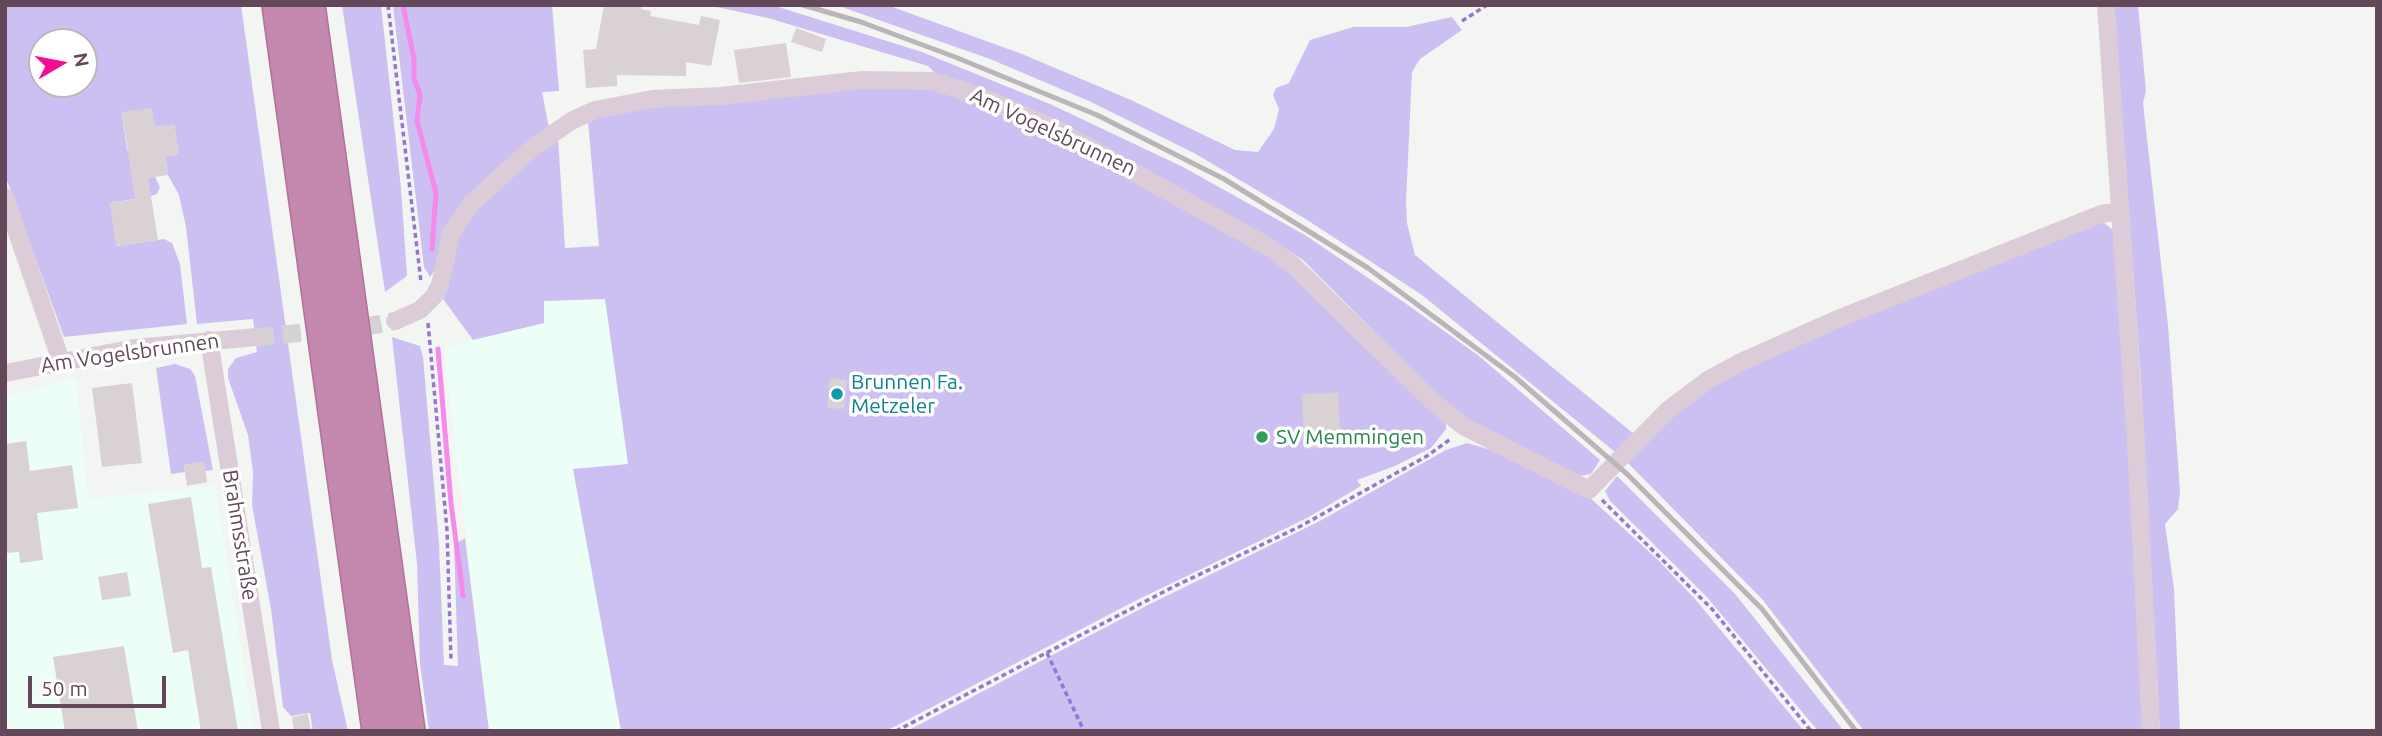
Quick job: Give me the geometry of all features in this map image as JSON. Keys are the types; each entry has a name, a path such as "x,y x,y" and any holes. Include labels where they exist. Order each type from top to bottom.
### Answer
{"highway":[{"path":"279,5 379,731"},
{"path":"308,5 408,731"}],"street":[{"path":"2106,5 2121,211 2151,731"},
{"name":"Am Vogelsbrunnen","path":"429,303 440,285 450,233 461,215 530,150 571,121 595,110 652,99 721,96 862,80 932,81 995,102 1067,135 1267,246 1293,265 1430,399 1463,426 1589,490"},
{"path":"5,197 61,361"},
{"path":"1589,490 1668,410 1708,380 1741,362 1840,318 2101,214 2121,211"},
{"path":"395,321 429,303"},
{"name":"Am Vogelsbrunnen","path":"5,373 61,361 209,340 256,337"},
{"name":"Brahmsstraße","path":"209,340 271,731"}],"path":[{"path":"388,5 418,271 429,303 428,336 447,530 452,660"},
{"path":"1462,21 1487,5"},
{"path":"896,731 1299,527 1440,448 1463,426"},
{"path":"1589,490 1627,523 1712,609 1811,731"},
{"path":"1047,653 1084,731"}],"shaded area":[{"path":"5,5 241,5 332,660 348,731 313,731 310,713 291,716 283,707 271,609 252,505 253,472 248,435 228,378 228,369 236,358 257,352 253,319 197,324 186,227 179,195 168,175 165,156 179,154 174,125 155,127 122,113 127,150 155,177 160,187 157,194 151,196 110,203 117,246 164,239 172,243 180,264 187,324 64,337 5,175"},
{"path":"342,5 381,5 401,188 407,276 385,292"},
{"path":"393,5 552,5 559,91 542,92 549,128 505,163 430,277 424,267"},
{"path":"707,5 772,5 922,52 1050,104 1183,167 1305,235 1405,303 1479,356 1600,460 1591,474 1580,476 1476,425 1441,399 1303,260 1267,237 938,76 928,66 768,18"},
{"path":"836,5 888,5 1022,54 1131,100 1235,150 1258,152 1274,129 1279,109 1273,95 1276,88 1289,83 1310,40 1353,27 1406,27 1452,17 1462,30 1420,59 1412,72 1406,202 1407,223 1415,255 1634,434 1615,452 1422,295 1304,218 1194,153 1089,101 990,59"},
{"path":"2114,5 2138,5 2146,91 2143,103 2168,325 2180,491 2178,509 2165,524 2174,589 2180,731 2160,731 2141,381"},
{"path":"868,87 945,90 1041,128 1269,254 1446,423 1446,429 1431,448 1395,466 1357,480 1361,486 1307,518 1135,601 886,731 621,731 573,469 628,464 605,299 544,301 544,323 473,340 443,299 456,240 469,216 558,137 565,248 599,246 588,121 595,118 638,109"},
{"path":"2103,222 2113,230 2126,379 2143,731 1864,731 1762,599 1626,461 1661,426 1714,383 1832,327"},
{"path":"605,299 629,464 574,470 621,731 489,731 444,349 544,323 543,301"},
{"path":"392,337 420,346 423,357 439,544 444,665 458,666 454,545 465,538 489,731 429,731 420,664 417,564"},
{"path":"175,364 190,369 195,376 213,470 205,471 203,462 184,465 185,472 171,474 156,368"},
{"path":"76,378 88,499 215,486 254,731 5,731 5,397"},
{"path":"1467,443 1488,449 1587,495 1658,560 1695,599 1804,731 907,731 1150,604 1318,522 1446,450"},
{"path":"1617,476 1736,595 1844,731 1818,731 1706,596 1610,501 1605,491"}],"building":[{"path":"604,5 642,5 641,9 651,11 650,16 699,25 701,16 720,20 711,66 686,62 686,76 617,75 617,86 586,88 583,50 596,49"},
{"path":"796,28 826,39 822,52 791,42"},
{"path":"786,43 791,77 739,83 734,50"},
{"path":"152,108 155,127 174,124 179,154 165,156 168,175 148,178 158,240 116,246 110,203 135,199 122,112"},
{"name":"Brunnen Fa. Metzeler","path":"830,378 847,380 844,409 827,408"},
{"path":"132,383 142,463 102,467 92,388"},
{"path":"1338,393 1341,447 1304,449 1302,394"},
{"path":"26,441 30,471 72,465 78,508 37,513 43,560 20,563 19,552 5,553 5,444"},
{"path":"204,462 207,482 187,486 184,465"},
{"path":"191,497 202,568 211,567 238,731 201,731 188,650 173,653 148,504"},
{"path":"127,572 131,596 102,600 98,577"},
{"path":"124,646 138,731 65,731 53,657"},
{"path":"308,714 311,731 294,731 292,717"}],"waterway":[{"path":"403,5 414,59 414,78 420,95 417,121 436,193 432,249"},
{"path":"438,349 451,503 463,596"}],"tunnel":[{"path":"256,337 364,327 395,321"}],"railway":[{"path":"803,5 861,22 955,57 1097,115 1224,179 1368,268 1515,377 1627,474 1762,609 1856,731"}],"place":[{"name":"Brunnen Fa. Metzeler","path":"837,394"},
{"name":"SV Memmingen","path":"1262,437"}]}
